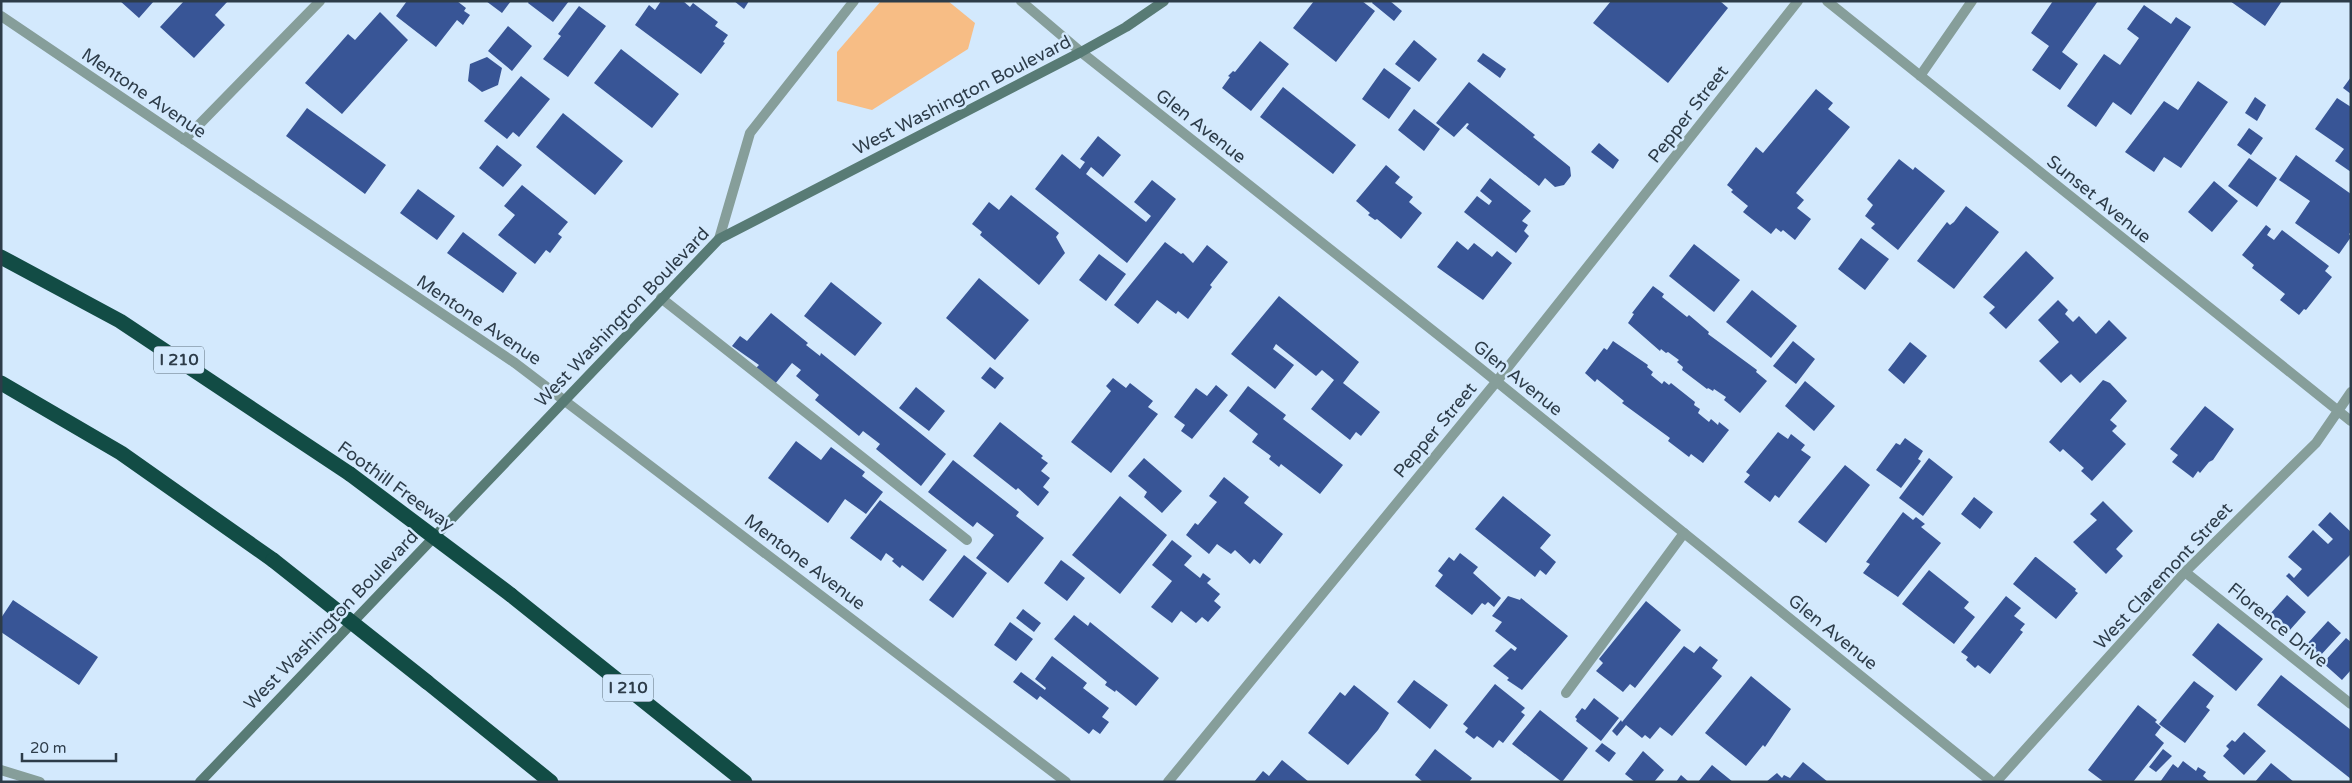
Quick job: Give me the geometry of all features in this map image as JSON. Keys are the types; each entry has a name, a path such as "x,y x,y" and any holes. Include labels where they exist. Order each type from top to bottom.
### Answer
{"highway":[{"name":"Foothill Freeway","path":"1,257 120,321 350,474 511,595 744,782"},
{"path":"1,383 121,453 273,560 551,782"}],"main road":[{"name":"West Washington Boulevard","path":"200,782 719,239 1081,52 1126,27 1164,1"}],"street":[{"path":"184,140 320,1"},
{"path":"719,239 750,133 854,1"},
{"name":"Glen Avenue","path":"1022,1 1081,52 1497,381 1994,782"},
{"name":"Pepper Street","path":"1168,782 1497,381 1798,1"},
{"name":"Sunset Avenue","path":"1827,1 2351,421"},
{"path":"1920,76 1972,1"},
{"name":"Mentone Avenue","path":"1,16 514,363 564,399 1066,782"},
{"path":"661,298 967,540"},
{"name":"West Claremont Street","path":"1994,782 2185,572 2316,443 2351,392"},
{"path":"1566,693 1684,533"},
{"name":"Florence Drive","path":"2185,572 2351,704"},
{"path":"1,770 40,782"}],"shaded area":[{"path":"881,1 948,1 975,23 968,49 872,110 837,101 837,52"}],"building":[{"path":"120,1 154,1 139,18"},
{"path":"184,1 228,1 215,15 225,25 194,58 160,27"},
{"path":"407,1 457,1 466,8 464,11 470,15 463,25 457,20 436,47 396,16"},
{"path":"486,1 511,1 502,13"},
{"path":"529,1 569,1 553,22 528,3"},
{"path":"661,1 683,1 690,7 693,3 718,22 715,26 728,35 723,42 725,43 701,74 635,25 649,5 655,10"},
{"path":"734,1 749,1 744,9"},
{"path":"1314,1 1362,1 1375,11 1336,62 1293,28"},
{"path":"1373,1 1390,1 1402,11 1394,21 1372,3"},
{"path":"1611,1 1720,1 1728,8 1668,83 1593,23"},
{"path":"2053,1 2098,1 2062,52 2078,64 2060,90 2032,70 2049,46 2031,33"},
{"path":"2230,1 2282,1 2265,26"},
{"path":"2144,5 2171,24 2176,17 2191,27 2131,115 2113,102 2096,127 2067,106 2104,54 2120,65 2139,38 2127,29"},
{"path":"579,6 606,26 568,77 543,59 561,36 558,34"},
{"path":"380,12 408,40 342,114 305,83 348,34 355,40"},
{"path":"508,26 532,46 512,71 488,51"},
{"path":"1414,40 1437,59 1419,82 1395,64"},
{"path":"1260,41 1289,64 1251,111 1222,88 1230,77 1228,76 1233,71 1235,72"},
{"path":"621,49 679,94 652,128 594,83"},
{"path":"1483,53 1506,69 1500,78 1477,61"},
{"path":"487,57 502,68 498,85 482,92 468,81 470,64"},
{"path":"1384,68 1411,88 1389,119 1362,99"},
{"path":"521,76 550,99 519,137 513,132 507,139 484,121"},
{"path":"2351,77 2351,94 2343,88"},
{"path":"2198,81 2228,102 2181,168 2164,157 2154,172 2125,152 2164,101 2178,110"},
{"path":"1469,82 1535,135 1533,137 1570,167 1571,176 1564,185 1555,187 1545,178 1539,186 1466,128 1469,124 1467,123 1454,137 1436,123"},
{"path":"1283,87 1356,145 1333,174 1260,117"},
{"path":"1816,89 1833,103 1828,109 1850,127 1796,193 1804,200 1797,208 1811,219 1795,240 1783,230 1781,232 1776,228 1771,234 1743,212 1748,206 1731,192 1733,190 1727,185 1756,147 1763,153"},
{"path":"2255,97 2266,105 2257,121 2245,113"},
{"path":"2337,98 2351,107 2351,172 2335,161 2344,149 2315,129"},
{"path":"307,108 386,165 365,194 286,136"},
{"path":"1414,109 1440,129 1424,151 1398,130"},
{"path":"563,113 623,161 595,195 536,147"},
{"path":"2249,128 2263,138 2251,155 2237,145"},
{"path":"1098,136 1121,155 1103,177 1091,167 1086,174 1146,222 1151,216 1134,202 1152,180 1176,199 1127,263 1035,189 1062,154 1080,169 1085,162 1080,159"},
{"path":"1599,143 1619,160 1613,169 1591,152"},
{"path":"497,145 522,165 503,187 479,168"},
{"path":"2296,155 2351,194 2351,232 2349,234 2351,237 2339,254 2295,223 2310,201 2279,180"},
{"path":"2249,158 2277,178 2257,207 2228,186"},
{"path":"1899,159 1913,170 1915,167 1945,191 1898,250 1871,228 1875,224 1865,216 1873,205 1867,199"},
{"path":"1386,165 1400,177 1395,183 1413,197 1409,202 1422,213 1401,239 1377,219 1375,220 1368,215 1370,213 1356,201"},
{"path":"1490,178 1531,211 1522,221 1528,225 1524,231 1529,236 1516,253 1464,212 1477,196 1489,205 1492,201 1480,191"},
{"path":"2214,181 2238,201 2212,232 2188,212"},
{"path":"522,185 568,222 558,234 562,237 550,253 546,250 535,264 498,235 515,215 504,206"},
{"path":"418,189 455,216 437,240 400,213"},
{"path":"1011,195 1059,233 1056,237 1065,253 1039,285 980,235 982,232 972,224 989,202 999,210"},
{"path":"1966,206 1999,232 1954,289 1917,261 1947,222 1950,225 1954,222"},
{"path":"2266,225 2271,229 2267,235 2274,240 2282,230 2329,266 2325,271 2332,277 2306,310 2304,309 2299,315 2280,300 2285,294 2252,268 2254,265 2242,255"},
{"path":"463,232 517,273 503,293 447,253"},
{"path":"1861,238 1889,259 1865,290 1838,269"},
{"path":"1457,241 1468,250 1474,243 1492,257 1497,251 1512,263 1483,300 1437,267"},
{"path":"1165,242 1181,254 1183,253 1193,263 1207,245 1228,262 1210,285 1212,287 1188,319 1178,311 1176,314 1157,300 1138,324 1114,305"},
{"path":"1694,244 1740,280 1714,312 1669,276"},
{"path":"2026,251 2054,278 2006,329 1989,313 1995,307 1983,297"},
{"path":"1099,254 1126,274 1106,301 1079,280"},
{"path":"979,278 1029,320 995,360 946,318"},
{"path":"831,282 882,323 855,356 804,316"},
{"path":"1653,286 1664,294 1662,297 1687,317 1689,315 1709,332 1708,334 1757,370 1756,372 1767,381 1740,413 1724,400 1726,397 1714,389 1713,391 1707,389 1682,370 1683,367 1677,362 1679,360 1668,352 1666,353 1661,349 1660,351 1628,323 1634,314 1632,313"},
{"path":"1752,290 1797,326 1771,358 1726,322"},
{"path":"1279,296 1359,362 1343,383 1380,412 1361,436 1356,432 1350,440 1311,409 1334,380 1322,370 1316,376 1276,344 1273,349 1294,365 1275,389 1231,354"},
{"path":"2058,300 2068,310 2065,314 2073,322 2079,316 2096,334 2109,320 2127,338 2080,383 2071,374 2061,383 2039,361 2059,342 2038,320"},
{"path":"771,313 808,343 806,345 820,356 821,353 946,454 921,486 876,449 880,444 863,431 859,436 815,400 819,395 796,376 801,370 792,363 775,384 756,368 759,365 732,346 740,336 747,341"},
{"path":"1613,341 1648,365 1647,367 1653,372 1651,375 1662,384 1664,381 1669,385 1671,383 1695,402 1694,405 1700,409 1698,413 1709,422 1711,419 1718,425 1719,422 1729,430 1703,463 1691,454 1689,457 1668,441 1670,438 1622,403 1624,401 1597,379 1595,382 1585,373 1604,348 1607,350"},
{"path":"1793,341 1815,359 1796,384 1773,366"},
{"path":"1910,342 1927,356 1904,384 1888,370"},
{"path":"990,367 1004,378 995,389 981,378"},
{"path":"1113,378 1126,388 1130,383 1153,401 1148,407 1158,414 1111,473 1071,442 1111,391 1106,386"},
{"path":"2103,380 2110,383 2127,401 2110,420 2117,426 2112,431 2126,444 2092,481 2081,471 2084,468 2063,449 2060,452 2049,442"},
{"path":"1805,381 1835,406 1814,431 1785,406"},
{"path":"1216,385 1228,395 1192,439 1181,431 1185,425 1174,417 1196,388 1207,396"},
{"path":"1248,386 1286,415 1283,419 1343,465 1320,494 1281,464 1279,467 1269,459 1271,456 1252,442 1258,434 1229,411"},
{"path":"916,387 945,411 929,431 899,408"},
{"path":"2205,406 2234,429 2213,460 2200,473 2198,471 2193,478 2172,462 2178,455 2170,449"},
{"path":"1000,422 1043,456 1041,458 1048,463 1041,471 1050,478 1043,487 1049,492 1038,506 1018,488 1016,490 973,456"},
{"path":"1778,432 1788,439 1791,434 1805,445 1801,450 1811,457 1779,498 1775,495 1770,502 1744,482 1750,475 1746,472"},
{"path":"1905,438 1923,451 1918,459 1921,461 1901,488 1876,470 1896,443 1900,445"},
{"path":"796,441 821,460 831,447 865,472 862,476 883,492 866,514 845,499 828,523 768,478"},
{"path":"1144,458 1182,491 1162,513 1144,497 1147,492 1128,476"},
{"path":"1929,458 1953,477 1923,516 1899,498"},
{"path":"953,460 1019,512 1016,516 1044,538 1008,583 976,558 994,535 977,522 973,527 928,492"},
{"path":"1845,465 1870,485 1826,543 1798,522"},
{"path":"1224,477 1249,497 1244,503 1283,534 1260,564 1254,559 1250,564 1235,550 1231,554 1217,544 1209,554 1186,535 1195,523 1198,525 1217,502 1209,496"},
{"path":"1120,496 1167,535 1120,594 1072,555"},
{"path":"1503,496 1551,535 1540,548 1556,562 1546,575 1540,570 1535,577 1475,529"},
{"path":"1974,497 1993,512 1980,529 1961,514"},
{"path":"880,500 947,550 923,581 902,565 900,568 892,561 894,559 886,553 881,561 850,538"},
{"path":"2103,501 2133,531 2116,549 2123,556 2106,574 2073,542 2097,520 2090,514"},
{"path":"1903,512 1913,520 1916,517 1925,524 1921,527 1941,543 1898,597 1863,573 1870,564 1866,562"},
{"path":"2330,512 2351,532 2351,554 2308,597 2286,576 2289,573 2294,578 2302,569 2288,557 2313,530 2328,544 2333,539 2318,525"},
{"path":"1172,540 1192,556 1184,565 1200,578 1203,573 1211,579 1207,583 1220,594 1214,601 1221,607 1208,622 1202,617 1196,623 1181,611 1172,623 1151,607 1172,581 1152,565"},
{"path":"1460,553 1478,567 1473,573 1501,598 1494,607 1488,602 1485,605 1482,603 1472,615 1435,586 1443,575 1438,571 1449,557 1454,561"},
{"path":"964,555 987,573 953,618 929,600"},
{"path":"2035,557 2076,589 2075,591 2078,593 2056,619 2013,584"},
{"path":"1061,560 1085,578 1067,601 1044,583"},
{"path":"1929,570 1969,602 1964,608 1975,617 1954,644 1902,604"},
{"path":"2287,595 2306,612 2289,631 2270,614"},
{"path":"1508,596 1520,600 1521,598 1568,636 1522,690 1507,680 1509,678 1493,666 1511,648 1515,651 1517,648 1495,631 1502,622 1492,616"},
{"path":"2006,596 2021,608 2014,616 2025,624 2020,630 2023,632 1990,674 1978,665 1975,668 1966,660 1968,657 1961,652"},
{"path":"13,600 98,657 79,685 1,632 1,618"},
{"path":"1646,601 1681,630 1635,688 1630,684 1623,692 1596,671 1603,663 1599,659"},
{"path":"1023,609 1041,623 1034,632 1016,618"},
{"path":"1074,615 1088,626 1090,622 1159,678 1136,706 1116,690 1115,692 1105,685 1107,682 1054,639"},
{"path":"2328,621 2341,633 2320,656 2307,644"},
{"path":"1010,622 1033,639 1016,661 994,645"},
{"path":"2218,623 2263,659 2236,691 2192,655"},
{"path":"2346,638 2351,642 2351,670 2342,680 2323,663"},
{"path":"1684,646 1694,653 1700,646 1718,660 1712,668 1722,676 1672,736 1660,727 1650,739 1645,735 1642,738 1626,725 1617,736 1612,731 1621,720 1622,722"},
{"path":"1052,656 1087,683 1083,688 1109,708 1102,717 1109,722 1100,734 1093,729 1089,734 1040,696 1037,700 1013,682 1021,672 1045,690 1046,688 1035,679"},
{"path":"2281,675 2351,730 2351,779 2257,705"},
{"path":"1751,676 1791,709 1765,747 1763,745 1746,766 1705,733"},
{"path":"1414,680 1448,705 1430,729 1397,702"},
{"path":"2194,681 2214,696 2206,707 2210,710 2185,743 2159,724"},
{"path":"1495,684 1525,708 1521,712 1525,715 1503,743 1499,740 1493,748 1477,736 1474,739 1465,732 1468,728 1463,724"},
{"path":"1354,685 1389,713 1378,730 1348,765 1308,733 1340,692 1345,696"},
{"path":"1594,698 1619,718 1601,741 1576,721 1575,717 1582,708 1585,710"},
{"path":"2138,705 2157,720 2155,722 2161,727 2155,735 2164,743 2133,782 2104,782 2088,770"},
{"path":"1540,710 1588,748 1562,782 1512,744"},
{"path":"2244,732 2266,751 2244,775 2223,756 2229,749 2226,746 2232,740 2235,742"},
{"path":"1602,743 1616,753 1609,762 1595,751"},
{"path":"1435,749 1472,778 1469,782 1423,782 1415,775"},
{"path":"2163,749 2172,756 2156,772 2149,767"},
{"path":"1643,751 1664,770 1654,782 1635,782 1625,774"},
{"path":"1282,760 1309,782 1254,782 1263,771 1269,776"},
{"path":"2183,761 2196,771 2198,767 2206,772 2203,776 2210,782 2160,782 2173,764 2178,768"},
{"path":"1803,762 1828,782 1766,782 1777,773 1782,778 1784,775 1790,778"},
{"path":"2271,763 2294,782 2255,782"},
{"path":"1712,765 1733,782 1698,782"},
{"path":"1681,775 1689,782 1676,782"}]}
